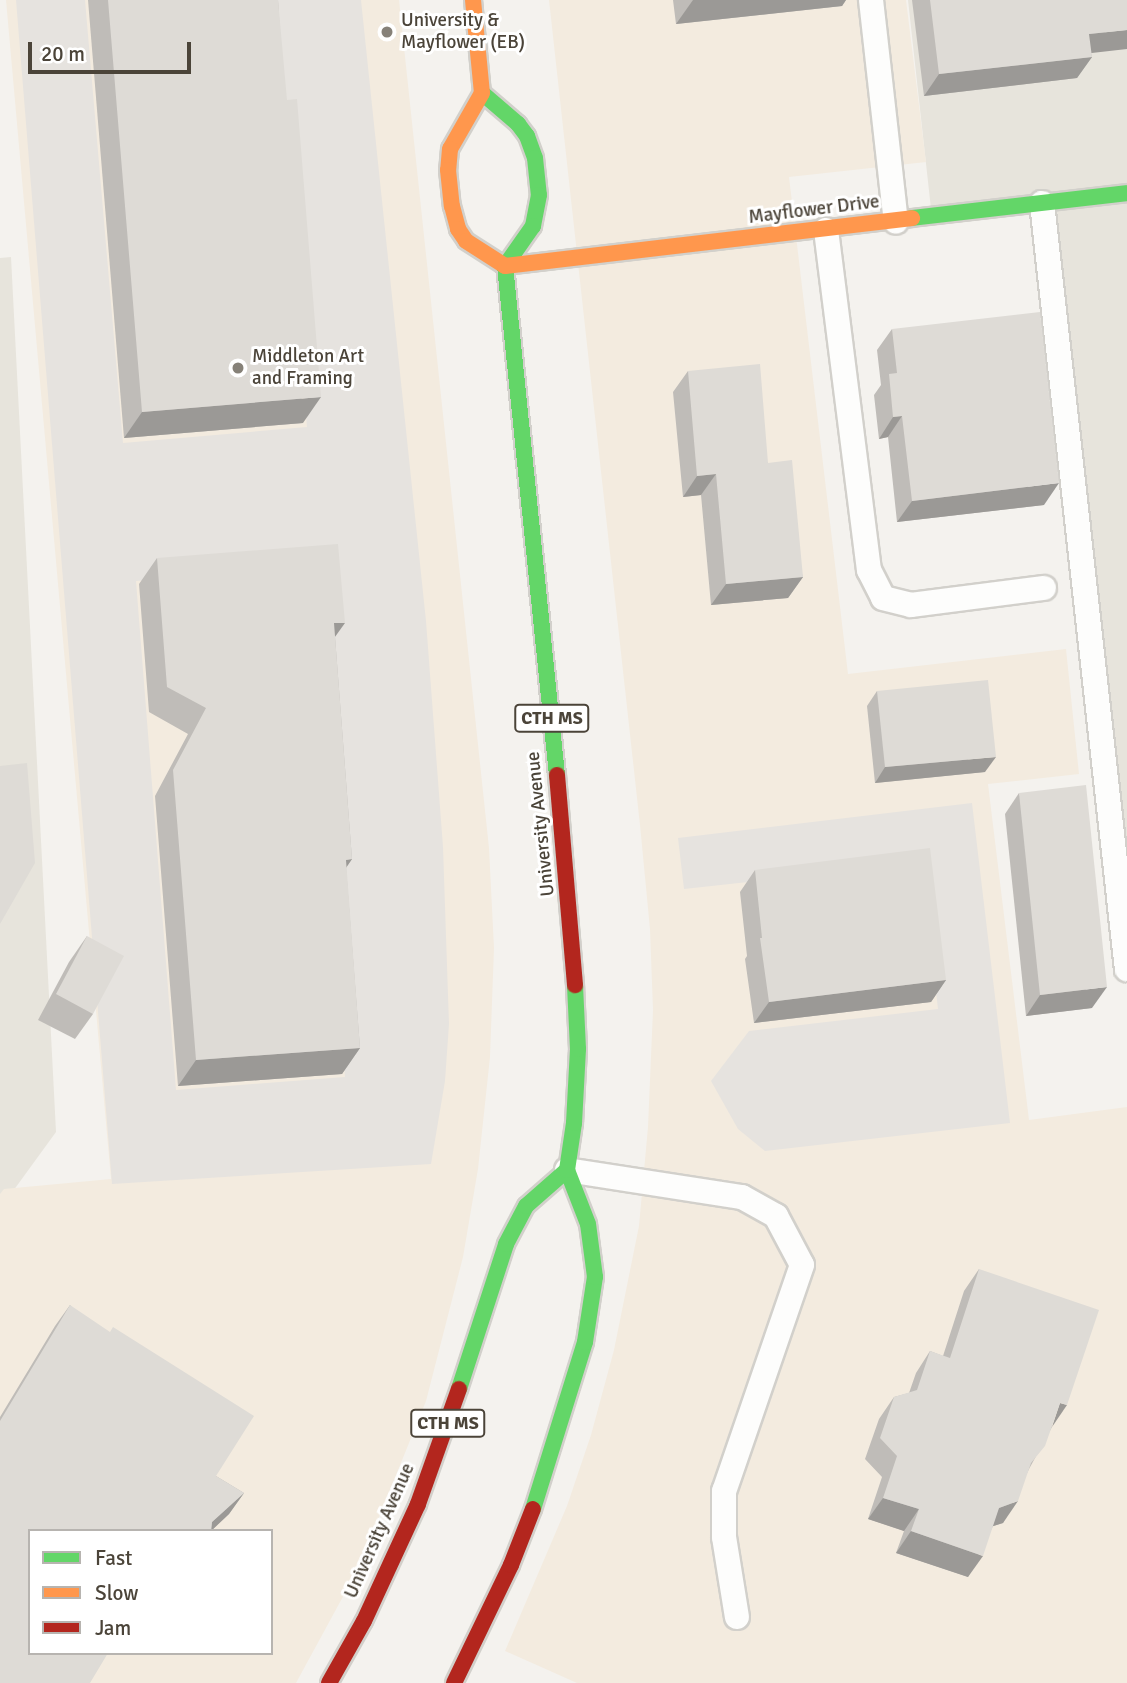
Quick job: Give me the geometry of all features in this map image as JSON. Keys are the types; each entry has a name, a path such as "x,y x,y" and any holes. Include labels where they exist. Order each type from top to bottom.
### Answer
{"main road":[{"path":"472,0 482,93 450,149 448,170 453,214 466,241 505,266 523,244 536,219 540,195 533,149 523,130 482,93"},
{"name":"Mayflower Drive","path":"505,266 1127,193"},
{"name":"University Avenue","path":"329,1683 375,1598 418,1504 444,1436 506,1244 526,1206 567,1170 574,1123 578,1049 572,922 505,266"},
{"path":"454,1683 497,1596 530,1520 585,1342 595,1293 596,1265 584,1213 567,1170"}],"lane":[{"path":"871,0 896,222"},
{"path":"1042,203 1127,969"},
{"path":"826,230 869,570 883,598 911,604 1044,589"},
{"path":"567,1170 741,1197 776,1216 802,1265 724,1492 724,1537 737,1617"}],"shaded area":[{"path":"6,0 399,0 489,848 494,948 490,1057 478,1169 463,1257 426,1401 358,1569 296,1683 0,1683 0,1194 4,1189 111,1179"},
{"path":"16,0 85,0 123,443 307,427 281,122 262,0 361,0 426,621 443,847 449,1024 445,1081 431,1164 112,1184","holes":["323,567 330,890 345,1077 176,1090 136,581"]},
{"path":"549,0 906,0 926,162 789,177 848,674 1066,649 1079,774 988,784 1029,1120 1127,1107 1127,1683 577,1683 505,1651 567,1506 591,1435 614,1350 639,1226 648,1127 653,1010 650,929 640,825"},
{"path":"908,0 1127,0 1127,969 1042,203 932,218"},
{"path":"11,257 56,1132 0,1209 0,258"},
{"path":"972,803 1010,1123 765,1151 738,1129 711,1081 749,1031 938,1009 921,863 684,889 678,838"}],"building":[{"path":"108,0 278,0 287,100 297,99 321,397 142,412"},
{"path":"930,0 1127,0 1127,30 1089,34 1092,57 939,74"},
{"path":"1040,312 1059,483 912,501 902,416 893,417 889,374 897,373 892,329"},
{"path":"760,364 768,463 792,460 803,577 726,584 716,474 697,476 688,371"},
{"path":"338,544 345,623 334,623 352,859 346,860 360,1048 196,1060 173,770 206,708 167,687 157,558"},
{"path":"988,680 996,757 885,767 877,691"},
{"path":"27,763 35,863 0,924 0,766"},
{"path":"1086,785 1107,987 1040,995 1019,793"},
{"path":"930,848 946,980 769,1002 760,938 755,870"},
{"path":"87,936 124,956 93,1014 56,994"},
{"path":"979,1269 1099,1310 1067,1405 1060,1403 1045,1446 1031,1463 1018,1501 999,1508 983,1556 911,1531 919,1509 883,1498 897,1456 880,1438 894,1397 917,1390 930,1351 950,1358"},
{"path":"70,1305 110,1332 113,1327 254,1416 216,1476 244,1493 212,1522 211,1529 28,1529 28,1655 107,1655 90,1683 0,1683 0,1421"}],"traffic: fast":[{"path":"482,93 518,124 527,136 535,158 539,195 533,226 505,266 557,775"},
{"path":"912,218 1127,193"},
{"path":"533,1509 585,1342 595,1277 588,1224 567,1170 574,1123 578,1049 575,985"},
{"path":"459,1389 506,1244 526,1206 567,1170"}],"traffic: slow":[{"path":"473,0 482,93 450,149 448,170 452,206 458,229 466,241 505,266"},
{"path":"505,266 912,218"}],"traffic: jam":[{"path":"557,775 575,985"},
{"path":"329,1683 364,1621 418,1504 459,1389"},
{"path":"454,1683 511,1565 533,1509"}],"place":[{"name":"University & Mayflower (EB)","path":"387,32"},
{"name":"Middleton Art and Framing","path":"238,368"}]}
